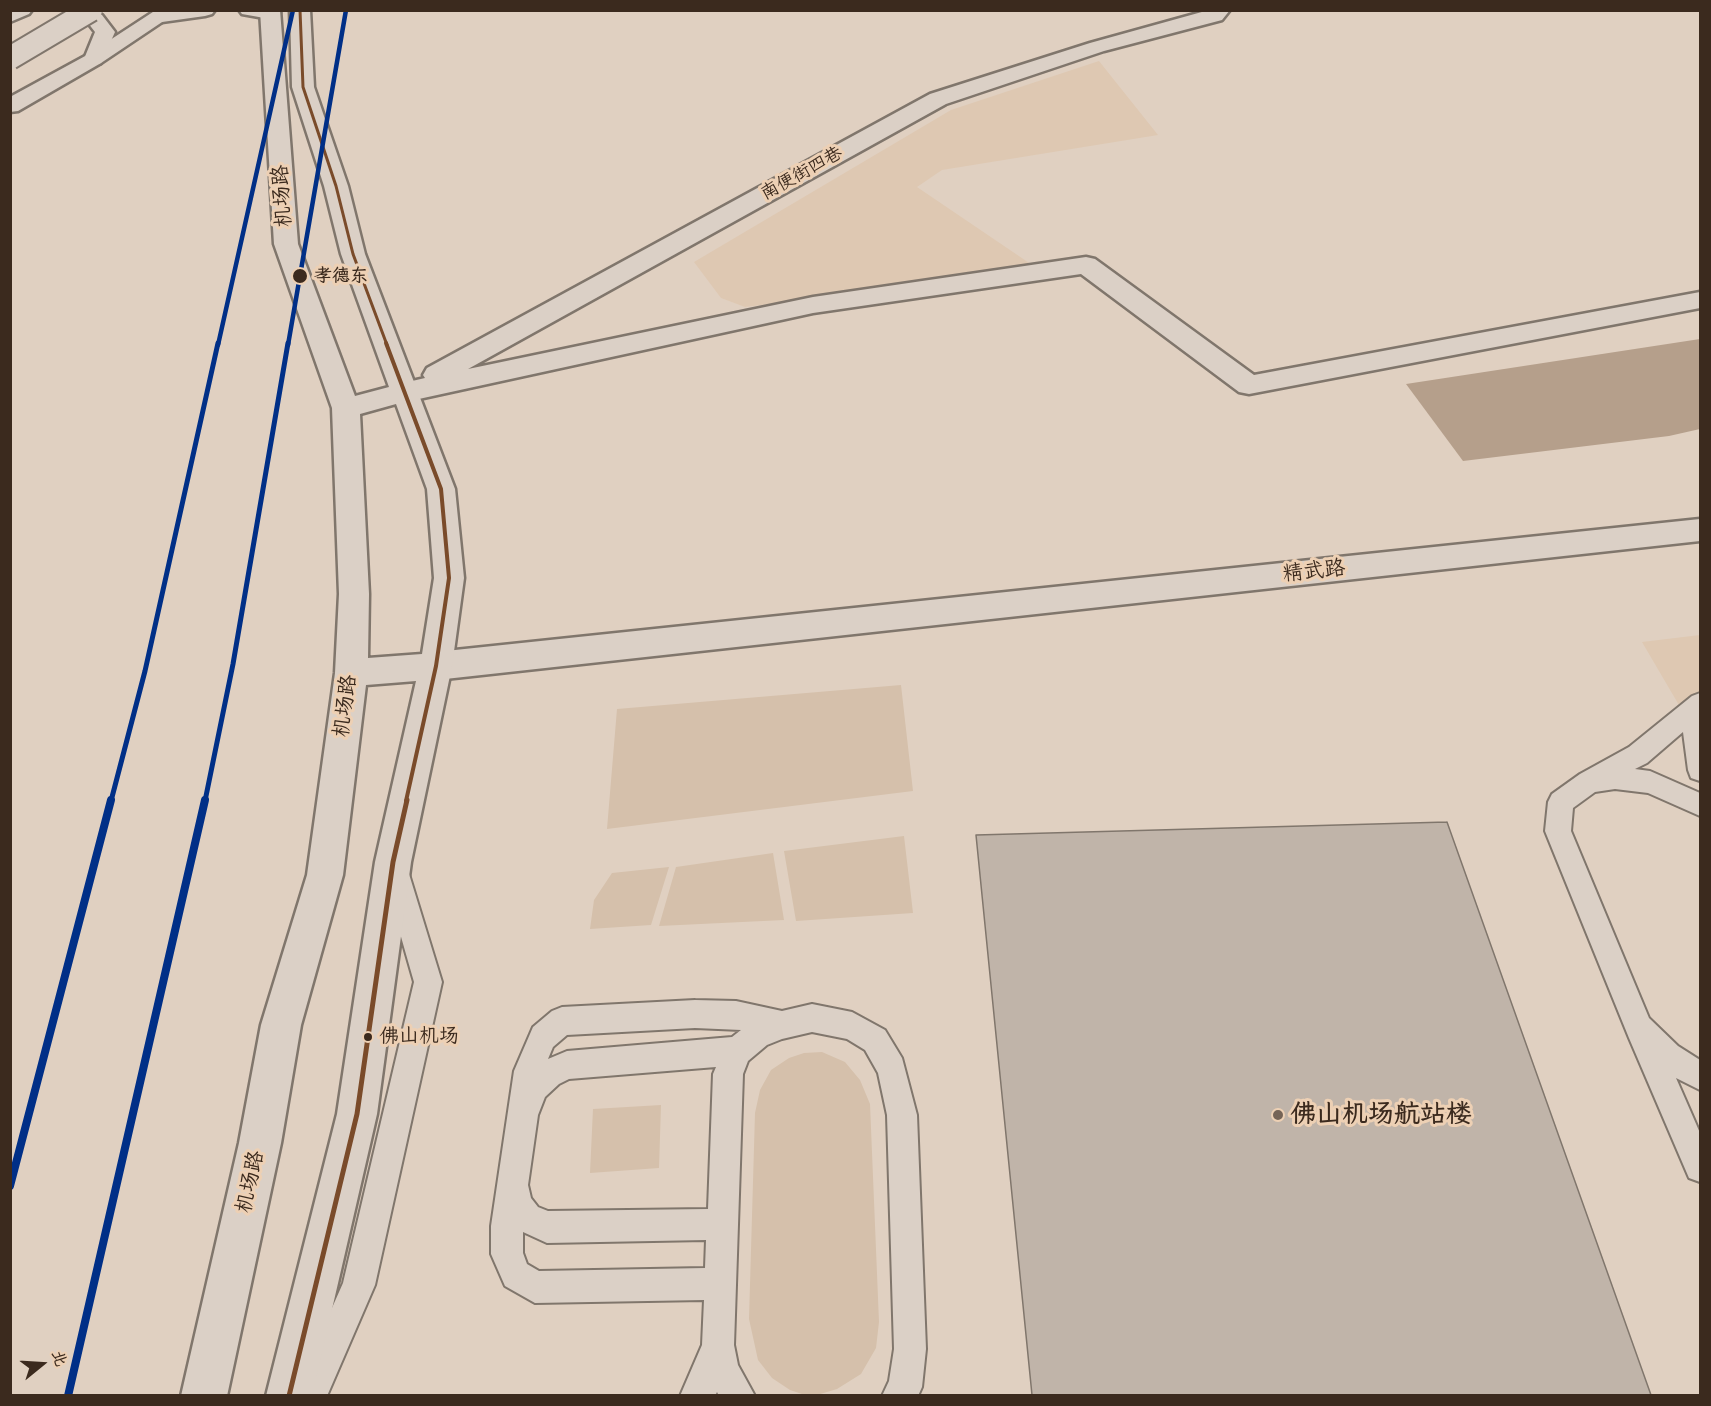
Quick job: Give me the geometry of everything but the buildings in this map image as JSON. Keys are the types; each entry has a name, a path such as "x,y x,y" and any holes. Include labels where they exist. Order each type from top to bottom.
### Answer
{"street":[{"path":"10,16 22,10"},
{"path":"78,10 95,19 105,32 94,59"},
{"path":"10,58 91,10"},
{"path":"10,106 94,59 166,13 205,10"},
{"path":"289,1395 357,1114 393,862 436,666 449,578 441,489 353,254 336,186 303,87 300,10"},
{"name":"南便街四巷","path":"405,392 938,99 1097,47 1215,16 1220,10"},
{"name":"机场路","path":"204,1395 260,1143 281,1025 325,875 351,673 354,594 346,408 286,244 263,11"},
{"path":"346,408 405,392 813,305 1086,265 1250,385 1701,300"},
{"name":"精武路","path":"351,673 436,666 1701,530"}],"lane":[{"path":"1697,706 1701,770"},
{"path":"1697,706 1638,755 1589,782 1561,802 1558,831 1639,1028 1701,1167"},
{"path":"1589,782 1615,778 1650,782 1701,805"},
{"path":"310,1395 359,1285 428,982 393,862"},
{"path":"721,1284 535,1287 516,1275 507,1254 507,1226 529,1071 543,1037 562,1021 696,1014 736,1015 782,1025"},
{"path":"738,1395 722,1370 718,1345 728,1074 738,1051 757,1035 782,1025 812,1018 852,1026 875,1040 892,1068 902,1115 910,1349 905,1387 899,1395"},
{"path":"1639,1028 1668,1056 1701,1076"},
{"path":"522,1118 535,1087 549,1074 567,1065 738,1051"},
{"path":"513,1184 517,1205 527,1218 548,1227 722,1224"},
{"path":"697,1395 704,1383 718,1345"}],"shaded area":[{"path":"1099,61 1158,135 942,170 917,187 1041,271 745,307 721,298 694,262 951,110"},
{"path":"1700,339 1700,429 1669,436 1463,461 1406,384"},
{"path":"1700,635 1700,741 1642,642"},
{"path":"901,685 913,791 607,829 617,709"},
{"path":"904,836 913,913 796,921 784,851"},
{"path":"773,853 784,920 659,926 676,867"},
{"path":"669,867 651,925 590,929 594,900 612,873"},
{"path":"822,1052 845,1062 860,1080 870,1104 879,1322 876,1348 861,1374 837,1389 817,1395 805,1395 790,1390 772,1378 758,1360 749,1319 755,1113 760,1090 771,1070 789,1058 804,1053"},
{"path":"661,1105 659,1168 590,1173 593,1109"}],"transit line":[{"path":"10,1186 145,671 293,10"},
{"path":"289,1396 357,1114 393,862 436,666 449,578 441,489 353,254 336,186 303,87 300,10"},
{"path":"68,1396 190,873 233,664 346,10"}],"place":[{"name":"孝德东","path":"300,276"},
{"name":"佛山机场","path":"368,1037"},
{"name":"佛山机场航站楼","path":"1278,1115"}]}
